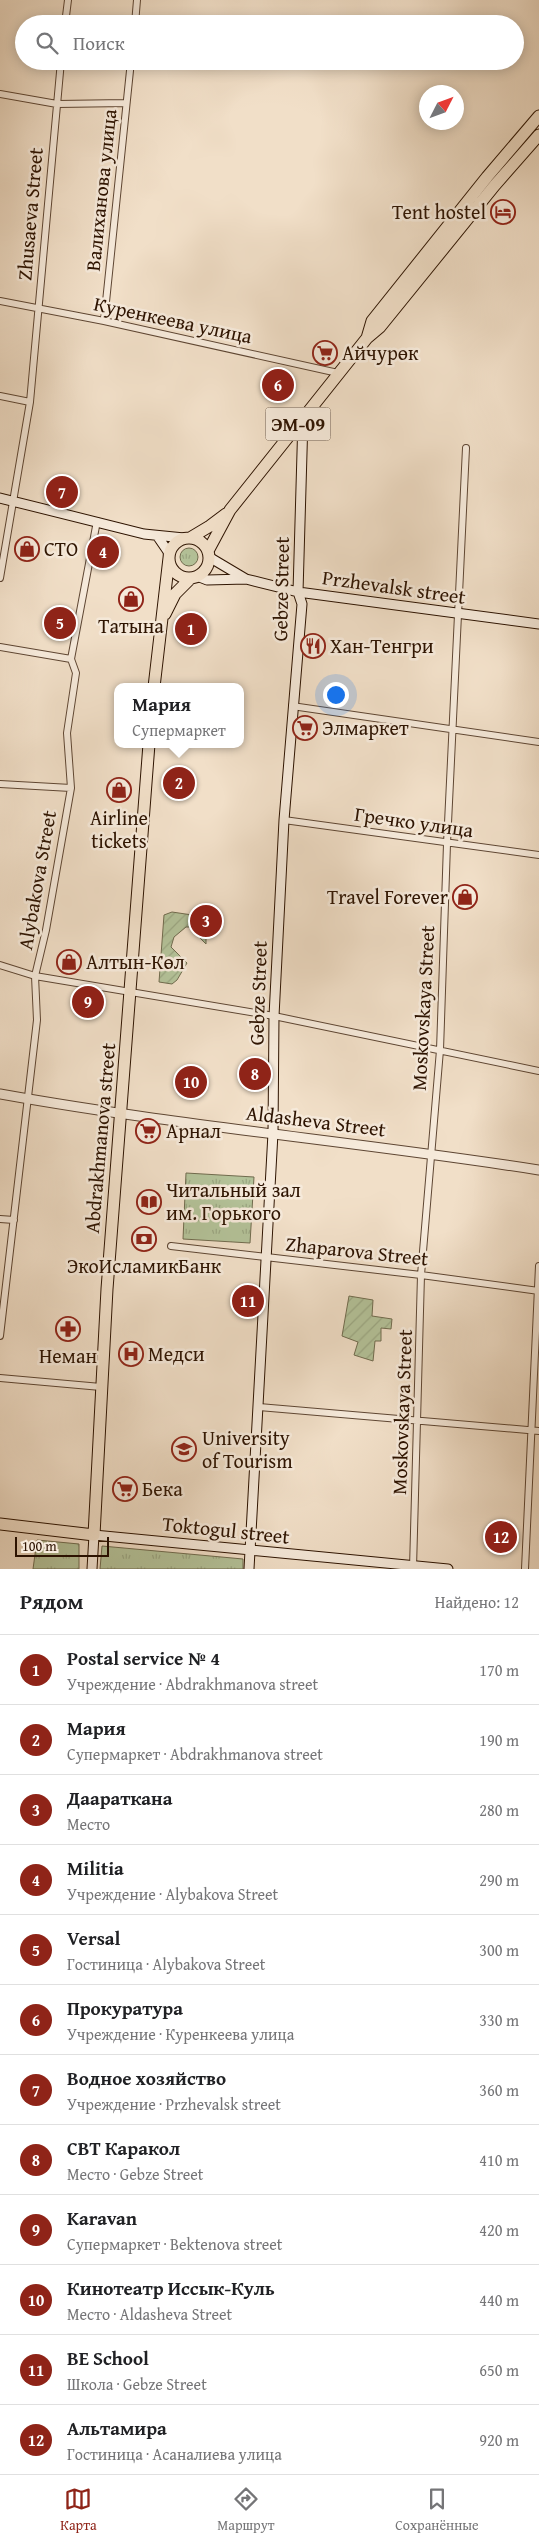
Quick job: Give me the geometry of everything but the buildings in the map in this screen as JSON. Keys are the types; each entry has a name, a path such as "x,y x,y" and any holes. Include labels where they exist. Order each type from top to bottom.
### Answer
{"highway":[{"name":"ЭМ-09","path":"163,618 175,594 206,568 208,554 230,510 366,338 380,327 539,116"},
{"name":"ЭМ-09","path":"491,181 539,135"},
{"name":"ЭМ-09","path":"155,683 163,618 163,592 169,555 174,543 210,526 230,510"},
{"path":"187,538 201,541 208,554"},
{"path":"169,555 174,572 184,577 194,577"},
{"name":"Abdrakhmanova street","path":"94,1535 101,1387 120,1113 150,748"},
{"name":"Toktogul street","path":"0,1524 94,1535"}],"main road":[{"name":"Gebze Street","path":"249,1569 273,1133 274,1016 284,820 302,604 298,592 303,418"},
{"path":"0,498 158,537 187,538"},
{"path":"158,537 169,555"},
{"name":"Przhevalsk street","path":"208,554 246,579"},
{"name":"Przhevalsk street","path":"194,577 207,580 246,579 298,592 539,624"},
{"name":"Aldasheva Street","path":"0,1094 120,1113 430,1153 539,1170"},
{"path":"92,1569 94,1535"},
{"name":"Toktogul street","path":"94,1535 448,1569"}],"street":[{"path":"66,15 68,0"},
{"path":"136,15 137,0"},
{"name":"Zhusaeva Street","path":"0,578 30,402 37,308 60,70"},
{"name":"Валиханова улица","path":"104,321 130,70"},
{"path":"0,94 57,104 126,103"},
{"name":"Куренкеева улица","path":"0,302 104,321 338,373"},
{"path":"0,396 30,402"},
{"name":"Moskovskaya Street","path":"413,1567 419,1420 421,1275 440,1050 447,844 460,614 466,448"},
{"name":"Alybakova Street","path":"0,1336 37,1020 35,976 46,930 70,788 67,734 76,673 71,659 97,521"},
{"path":"0,646 71,659"},
{"path":"292,706 539,742"},
{"path":"0,784 70,788"},
{"name":"Гречко улица","path":"284,820 447,844 539,855"},
{"path":"0,965 35,976 274,1016 539,1071"},
{"path":"0,1218 14,1220"},
{"name":"Zhaparova Street","path":"171,1246 421,1275 538,1291"},
{"path":"525,1569 539,1266"},
{"path":"0,1378 101,1387"},
{"path":"259,1406 539,1431"}],"green space":[{"path":"185,548 193,548 198,553 196,564 185,566 180,561 180,553"},
{"path":"172,912 199,916 198,925 206,935 206,944 189,927 186,927 174,937 171,947 187,963 177,980 172,984 159,982 164,915"},
{"path":"186,1173 254,1177 250,1243 183,1239"},
{"path":"349,1296 373,1300 372,1316 392,1319 391,1329 381,1328 381,1341 375,1341 373,1361 354,1355 358,1342 342,1336"},
{"path":"37,1540 79,1544 79,1569 33,1569"},
{"path":"102,1546 243,1559 243,1569 100,1569"}],"place":[{"name":"Tent hostel","path":"503,212"},
{"name":"Айчурөк","path":"325,353"},
{"name":"Прокуратура","path":"278,385"},
{"name":"Водное хозяйство","path":"62,492"},
{"name":"СТО","path":"27,549"},
{"name":"Militia","path":"103,552"},
{"name":"Татына","path":"131,599"},
{"name":"Versal","path":"60,623"},
{"name":"Postal service № 4","path":"191,629"},
{"name":"Хан-Тенгри","path":"313,646"},
{"name":"Элмаркет","path":"305,728"},
{"name":"Мария","path":"179,783"},
{"name":"Airline tickets","path":"119,790"},
{"name":"Travel Forever","path":"465,897"},
{"name":"Даараткана","path":"206,921"},
{"name":"Алтын-Көл","path":"69,962"},
{"name":"Karavan","path":"88,1002"},
{"name":"СВТ Каракол","path":"255,1074"},
{"name":"Кинотеатр Иссык-Куль","path":"191,1082"},
{"name":"Арнал","path":"148,1131"},
{"name":"Читальный зал им. Горького","path":"149,1202"},
{"name":"ЭкоИсламикБанк","path":"144,1239"},
{"name":"BE School","path":"248,1301"},
{"name":"Неман","path":"68,1329"},
{"name":"Медси","path":"131,1354"},
{"name":"University of Tourism","path":"184,1449"},
{"name":"Бека","path":"125,1489"},
{"name":"Альтамира","path":"501,1537"}]}
